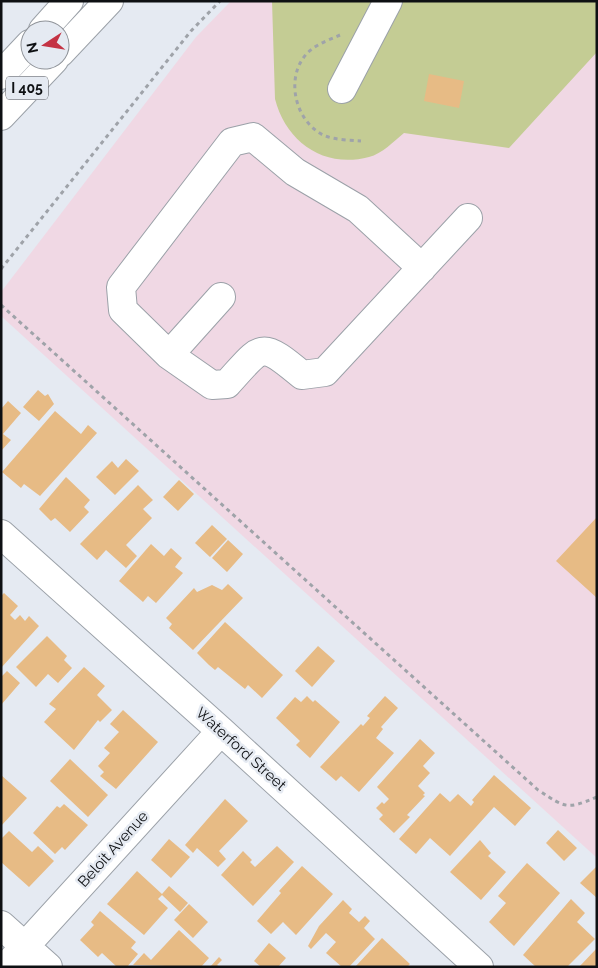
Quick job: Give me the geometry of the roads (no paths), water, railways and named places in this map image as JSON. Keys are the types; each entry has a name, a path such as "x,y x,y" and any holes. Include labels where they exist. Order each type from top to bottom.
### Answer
{"main road":[{"path":"52,20 69,1"},
{"path":"70,42 109,1"},
{"path":"342,89 388,1"},
{"path":"1,75 20,55"},
{"name":"I 405","path":"1,116 45,70"},
{"path":"422,268 358,209 295,172 253,137 232,142 121,287 123,310 168,356 212,385 227,384 256,353 267,350 276,353 302,375 326,372 422,268 468,218"},
{"path":"168,356 221,297"},
{"name":"Waterford Street","path":"1,534 221,731 479,967"},
{"name":"Beloit Avenue","path":"6,967 221,731"},
{"path":"1,925 48,967"}]}
